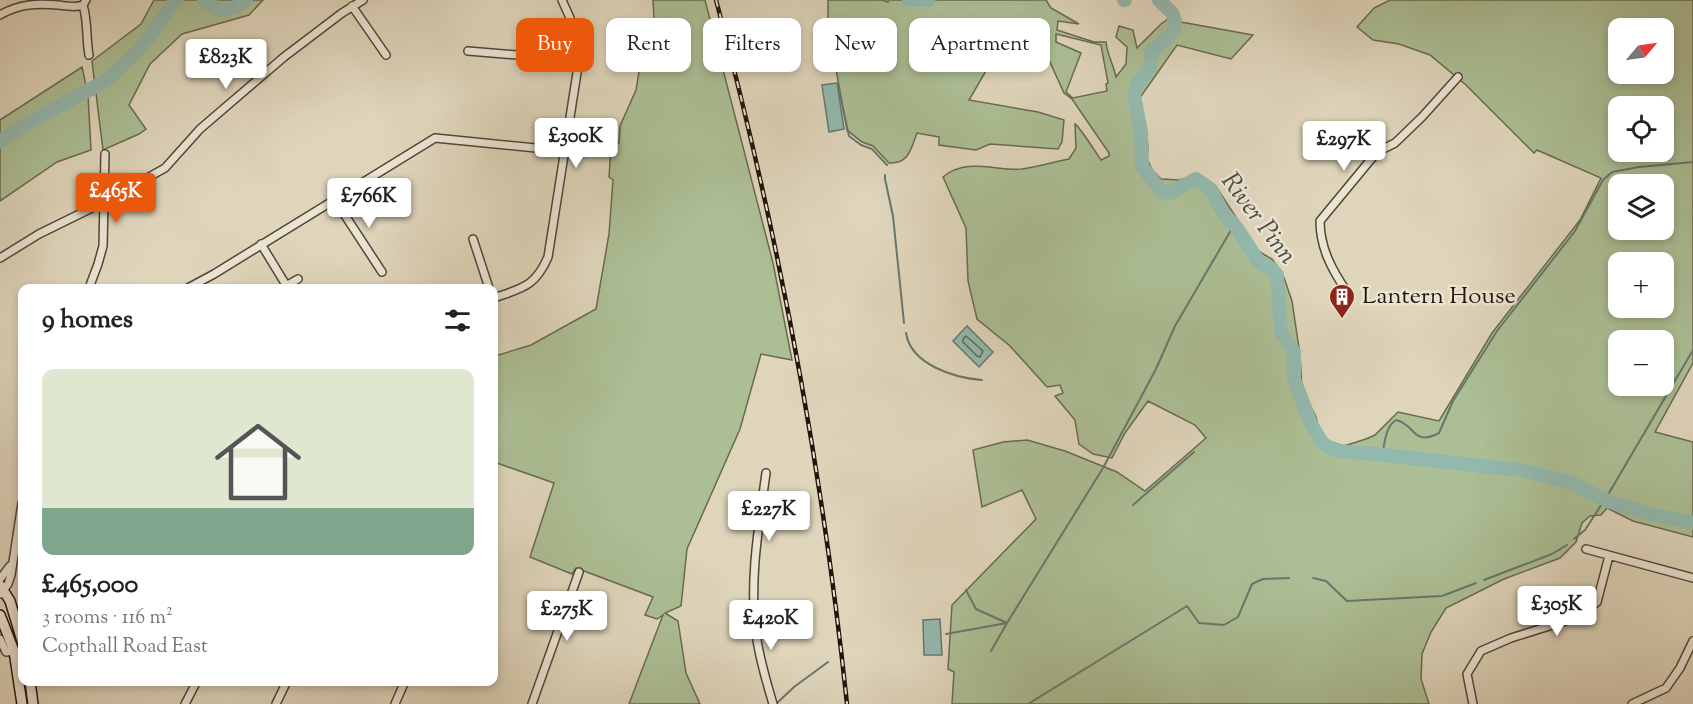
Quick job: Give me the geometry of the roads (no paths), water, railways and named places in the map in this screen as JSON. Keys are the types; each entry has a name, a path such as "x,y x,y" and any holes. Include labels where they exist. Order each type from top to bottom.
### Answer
{"main road":[{"path":"1,589 18,630"},
{"path":"0,615 14,651 18,678"},
{"path":"19,686 22,704"},
{"path":"31,686 33,704"}],"street":[{"path":"0,258 39,234 104,202 165,168 200,129 284,57 363,0"},
{"path":"562,0 570,18"},
{"path":"0,15 18,7 33,4 75,7 84,2 89,55"},
{"path":"352,6 386,55"},
{"path":"468,51 516,55"},
{"path":"498,297 530,285 542,272 548,257 577,72"},
{"path":"1347,292 1325,254 1320,221 1377,152 1395,143 1458,77"},
{"path":"195,284 435,138 566,151"},
{"path":"90,284 103,246 105,154"},
{"path":"335,200 382,272"},
{"path":"473,239 488,284"},
{"path":"261,244 283,284"},
{"path":"288,284 298,279"},
{"path":"766,473 756,546 754,611 762,667 773,703"},
{"path":"1,589 9,580 18,527"},
{"path":"1586,549 1693,578"},
{"path":"1473,704 1467,674 1481,651 1511,638 1578,616 1598,602 1609,556"},
{"path":"0,579 9,568 13,558"},
{"path":"532,704 579,572"},
{"path":"0,639 6,652 14,651"},
{"path":"1632,704 1666,688 1680,668 1693,641"},
{"path":"185,704 194,686"},
{"path":"276,704 285,686"},
{"path":"395,704 403,686"}],"water":[{"path":"837,83 844,129 829,132 822,85"},
{"path":"967,326 993,352 979,367 953,341"},
{"path":"940,619 942,655 924,655 923,620"}],"waterway":[{"name":"River Pinn","path":"0,142 16,130 107,80 141,48 177,0"},
{"name":"River Pinn","path":"204,0 219,10 236,7 246,0"},
{"name":"River Pinn","path":"909,0 928,0"},
{"name":"River Pinn","path":"1159,0 1172,13 1175,21 1173,33 1152,51 1149,70 1137,84 1134,95 1141,132 1142,166 1161,191 1169,193 1196,179 1211,190 1224,214 1237,228 1259,262 1271,268 1277,275 1281,332 1294,352 1294,379 1311,424 1323,444 1337,451 1527,471 1571,483 1610,502 1654,515 1693,523"},
{"path":"838,86 849,136 861,145 872,149 887,165"},
{"path":"1382,455 1388,431 1396,420 1419,436 1430,437 1439,433 1453,401 1497,331 1575,231 1603,180 1612,172 1693,162"},
{"path":"885,175 893,216 904,323"},
{"path":"946,634 1007,623 1103,468 1156,369 1175,326 1234,225"},
{"path":"906,333 916,354 936,368 947,373 982,380"},
{"path":"1574,539 1585,530 1609,493 1693,350"},
{"path":"1133,505 1194,452"},
{"path":"1484,580 1552,554 1567,545"},
{"path":"1028,704 1187,606 1199,623 1224,625 1238,617 1252,584 1263,579 1289,578"},
{"path":"1313,578 1326,581 1347,601 1442,596 1476,583"},
{"path":"966,590 976,609 1007,623 991,651"},
{"path":"776,704 794,687 828,662"}],"railway":[{"path":"716,0 759,174 795,350 825,526 847,704"}],"place":[{"name":"Lantern House","path":"1342,320"}]}
